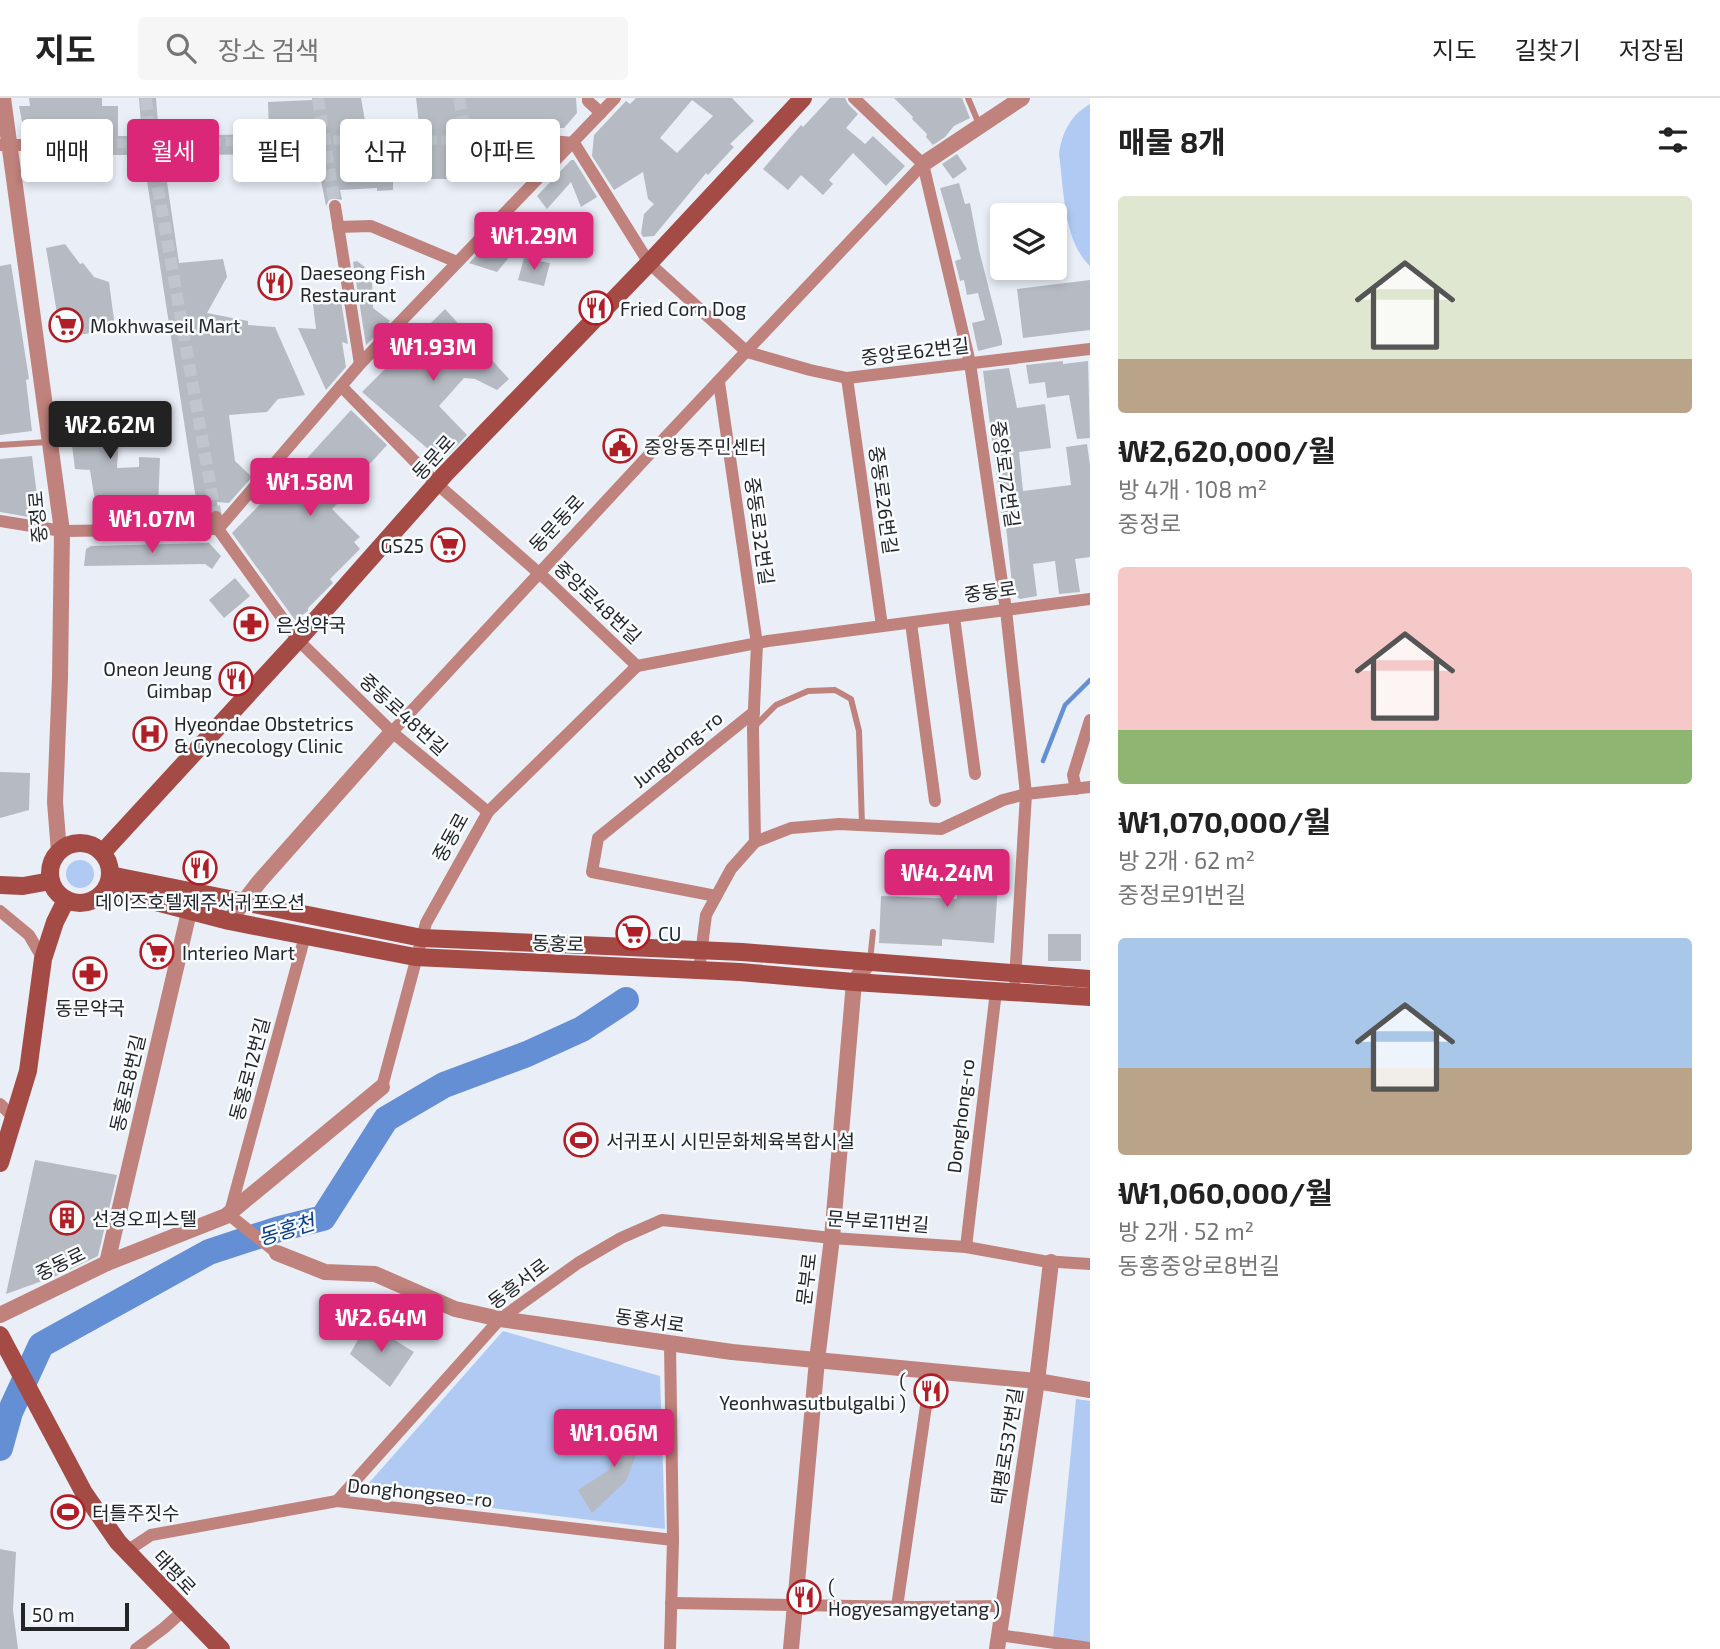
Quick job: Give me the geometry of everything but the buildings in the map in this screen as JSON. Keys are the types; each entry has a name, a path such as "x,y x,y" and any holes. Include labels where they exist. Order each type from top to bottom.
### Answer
{"main road":[{"name":"동문로","path":"102,853 437,484 803,98"},
{"path":"79,843 91,845 102,853 109,865 108,882 99,897 81,904 66,900 55,891 51,881 52,863 59,852 79,843"},
{"path":"0,885 23,886 51,881"},
{"name":"동홍로","path":"108,882 243,902 422,938 700,950 869,962 1015,982"},
{"name":"동홍로","path":"108,882 189,912 415,957 699,970 996,991 1015,982"},
{"path":"0,1163 28,1071 43,959 55,922 66,900"},
{"path":"1015,982 1090,979"},
{"path":"1015,982 1090,997"},
{"name":"태평로","path":"1,1339 84,1493 127,1551 220,1649"}],"street":[{"name":"중정로","path":"3,98 62,531 55,802 59,852"},
{"path":"588,98 601,113"},
{"path":"0,521 62,531 217,523 360,364 615,98"},
{"path":"854,98 923,164 1022,98"},
{"path":"560,142 574,143"},
{"path":"574,143 649,263 747,352"},
{"name":"동문동로","path":"229,921 392,732 923,164"},
{"name":"중앙로72번길","path":"923,164 970,363 1006,610 1026,794 1015,982"},
{"path":"335,206 360,364"},
{"path":"338,227 371,226 457,262"},
{"name":"중앙로62번길","path":"747,352 847,378 1090,349"},
{"name":"중동로26번길","path":"847,378 882,626"},
{"name":"중동로32번길","path":"719,382 757,644"},
{"name":"중앙로48번길","path":"341,386 437,484 538,573 637,666"},
{"name":"중동로48번길","path":"217,523 298,640 392,732 488,812"},
{"name":"중동로","path":"0,1315 107,1263 229,1213 382,1087 426,923 488,812 637,666 757,644 1090,599"},
{"path":"954,617 975,774"},
{"path":"911,622 935,801"},
{"path":"755,842 753,729 757,644"},
{"name":"Jungdong-ro","path":"716,897 592,872 598,838 754,712"},
{"path":"1076,789 1073,775 1089,726"},
{"path":"699,970 706,915 731,869 755,842 791,828 839,824 940,829 1003,800 1026,794 1090,787"},
{"path":"0,911 29,935 43,959"},
{"name":"동홍로8번길","path":"107,1263 189,912"},
{"name":"동홍로12번길","path":"229,1213 305,936"},
{"path":"854,982 869,962"},
{"name":"문부로","path":"791,1649 817,1360 832,1238 854,982"},
{"name":"Donghong-ro","path":"966,1247 996,991"},
{"path":"0,1104 14,1118"},
{"name":"동홍서로","path":"229,1213 277,1253 325,1272 375,1274 455,1309 500,1319 670,1344 1037,1381 1090,1390"},
{"name":"문부로11번길","path":"662,1220 832,1238 966,1247 1051,1262 1090,1264"},
{"name":"동흥서로","path":"337,1501 500,1319 578,1263 621,1238 662,1220"},
{"name":"태평로537번길","path":"1051,1262 1037,1381 998,1642 1090,1648"},
{"path":"670,1344 673,1540 670,1649"},
{"path":"897,1607 931,1371"},
{"name":"Donghongseo-ro","path":"127,1551 150,1535 337,1501 673,1540"},
{"path":"671,1603 1003,1606"},
{"path":"136,1649 183,1611"}],"lane":[{"path":"968,98 980,126"},
{"path":"0,444 50,442"},
{"path":"753,729 776,705 808,691 835,690 851,699 859,731 862,825"},
{"path":"869,962 873,932"}],"shaded area":[{"path":"1090,104 1090,266 1074,243 1070,229 1059,154 1062,138 1078,113"},
{"path":"80,860 90,864 94,874 90,884 80,888 70,884 66,874 70,864"},
{"path":"503,1331 660,1376 665,1529 361,1492"},
{"path":"1076,1399 1090,1401 1090,1643 1053,1639"}],"waterway":[{"name":"동홍천","path":"1043,761 1065,705 1090,680"},
{"name":"동홍천","path":"0,1448 10,1412 41,1345 209,1252 323,1218 386,1119 444,1085 527,1054 582,1029 626,1000"}],"tunnel":[{"path":"146,98 150,143 216,517"},
{"path":"318,98 335,206"},
{"path":"459,98 463,119"},
{"path":"113,144 446,140"}],"place":[{"name":"Daeseong Fish Restaurant","path":"275,283"},
{"name":"Fried Corn Dog","path":"596,308"},
{"name":"Mokhwaseil Mart","path":"66,325"},
{"name":"중앙동주민센터","path":"620,446"},
{"name":"GS25","path":"448,545"},
{"name":"은성약국","path":"251,624"},
{"name":"Oneon Jeung Gimbap","path":"236,679"},
{"name":"Hyeondae Obstetrics & Gynecology Clinic","path":"150,734"},
{"name":"데이즈호텔제주서귀포오션","path":"200,868"},
{"name":"CU","path":"633,933"},
{"name":"Interieo Mart","path":"157,952"},
{"name":"동문약국","path":"90,974"},
{"name":"서귀포시 시민문화체육복합시설","path":"581,1140"},
{"name":"선경오피스텔","path":"67,1218"},
{"name":"( Yeonhwasutbulgalbi )","path":"931,1391"},
{"name":"터틀주짓수","path":"68,1512"},
{"name":"( Hogyesamgyetang )","path":"804,1597"}]}
